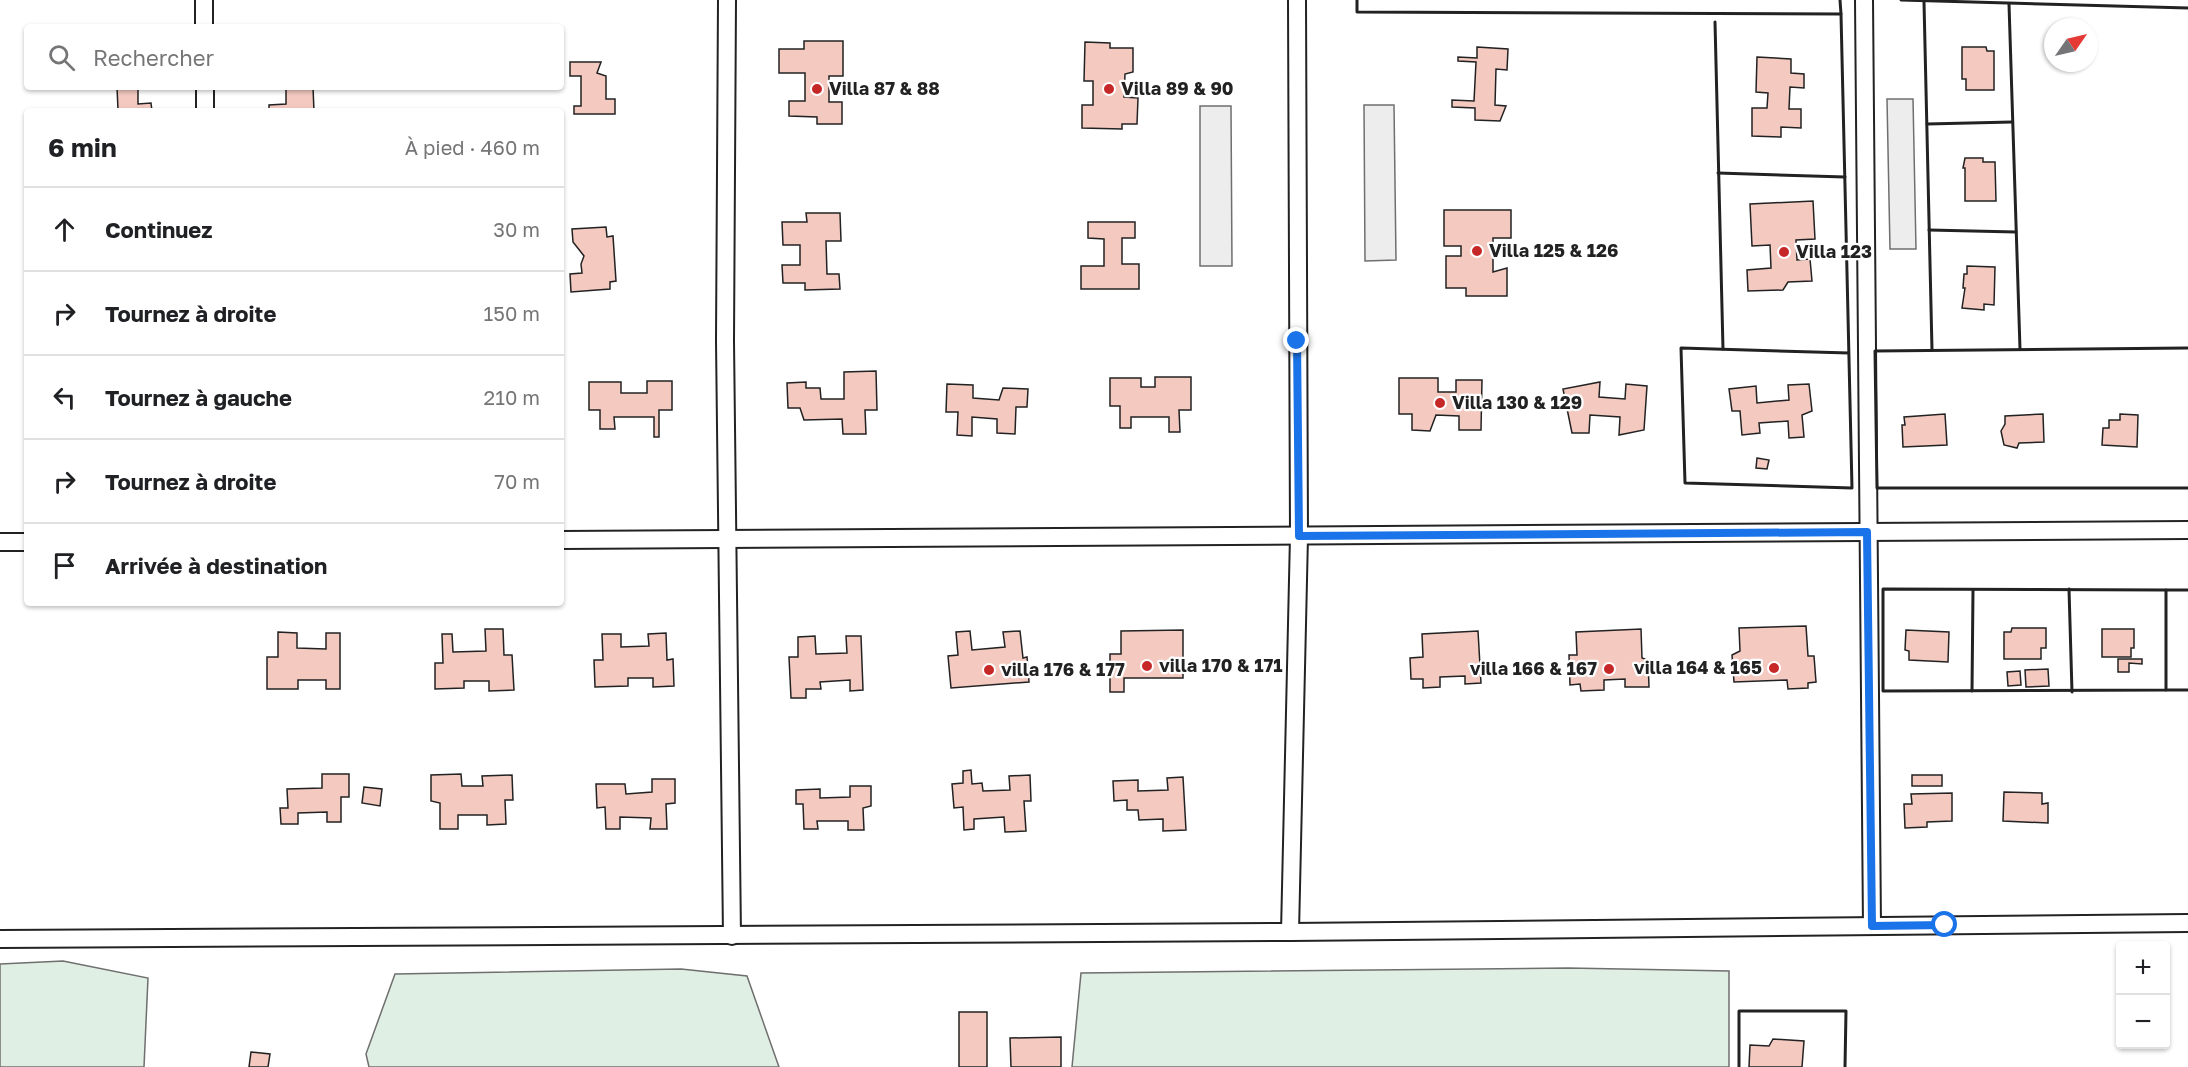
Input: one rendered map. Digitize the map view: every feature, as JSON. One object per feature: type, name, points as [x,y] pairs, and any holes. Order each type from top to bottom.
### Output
[{"type":"street","points":[[204,0],[204,24]]},
{"type":"street","points":[[727,0],[725,341],[732,936]]},
{"type":"street","points":[[1290,932],[1299,536],[1297,0]]},
{"type":"street","points":[[1864,0],[1872,926]]},
{"type":"street","points":[[205,90],[205,108]]},
{"type":"street","points":[[564,540],[728,541],[2188,530]]},
{"type":"street","points":[[0,542],[24,542]]},
{"type":"street","points":[[0,939],[1290,932],[2188,923]]},
{"type":"green space","points":[[63,961],[148,978],[144,1067],[0,1067],[0,964]]},
{"type":"green space","points":[[1568,968],[1729,971],[1729,1067],[1072,1067],[1081,973]]},
{"type":"green space","points":[[681,969],[747,976],[779,1067],[369,1067],[366,1054],[395,974]]},
{"type":"shaded area","points":[[1887,99],[1913,99],[1916,249],[1890,249]]},
{"type":"shaded area","points":[[1364,105],[1394,105],[1396,260],[1365,261]]},
{"type":"shaded area","points":[[1200,106],[1231,106],[1232,266],[1200,266]]},
{"type":"building","name":"Villa 87 & 88","points":[[804,41],[843,41],[843,76],[829,76],[829,102],[842,102],[842,124],[817,124],[817,117],[789,116],[789,101],[805,101],[805,73],[779,73],[779,49],[804,49]]},
{"type":"building","name":"Villa 89 & 90","points":[[1085,42],[1110,43],[1110,48],[1133,48],[1133,72],[1125,74],[1124,97],[1138,98],[1137,124],[1122,124],[1122,129],[1082,128],[1082,105],[1093,105],[1093,81],[1084,81]]},
{"type":"building","points":[[1477,47],[1508,49],[1507,70],[1496,69],[1495,105],[1506,106],[1500,121],[1475,120],[1475,108],[1452,107],[1452,100],[1474,101],[1476,62],[1458,61],[1458,57],[1477,58]]},
{"type":"building","points":[[1962,47],[1986,47],[1987,51],[1994,51],[1994,90],[1966,90],[1966,79],[1962,79]]},
{"type":"building","points":[[1757,57],[1791,59],[1791,73],[1804,74],[1804,88],[1790,87],[1789,109],[1801,109],[1801,128],[1781,127],[1781,137],[1752,136],[1752,108],[1767,108],[1768,93],[1756,92]]},
{"type":"building","points":[[570,62],[601,62],[597,73],[606,76],[606,99],[615,99],[615,114],[574,114],[574,106],[581,106],[581,76],[570,76]]},
{"type":"building","points":[[117,90],[138,90],[138,104],[151,103],[152,108],[118,108]]},
{"type":"building","points":[[286,90],[313,90],[314,108],[269,108],[269,105],[286,104]]},
{"type":"building","points":[[1965,158],[1983,158],[1983,162],[1995,162],[1996,201],[1965,201],[1965,168],[1963,168]]},
{"type":"building","name":"Villa 123","points":[[1813,201],[1815,239],[1796,240],[1797,260],[1810,259],[1812,281],[1788,282],[1783,290],[1748,291],[1747,270],[1771,268],[1770,245],[1752,246],[1750,204]]},
{"type":"building","name":"Villa 125 & 126","points":[[1444,210],[1511,210],[1511,238],[1493,238],[1493,272],[1507,268],[1507,296],[1466,296],[1466,288],[1446,288],[1446,256],[1461,256],[1461,246],[1444,246]]},
{"type":"building","points":[[806,213],[840,213],[841,241],[826,241],[827,274],[839,274],[840,289],[805,290],[805,283],[783,283],[782,265],[800,265],[800,245],[783,245],[782,222],[807,222]]},
{"type":"building","points":[[1088,222],[1135,222],[1135,238],[1122,238],[1122,264],[1139,264],[1139,289],[1081,289],[1081,266],[1104,266],[1104,239],[1088,238]]},
{"type":"building","points":[[606,227],[607,237],[613,236],[616,281],[610,282],[610,289],[571,292],[570,274],[582,273],[581,264],[584,256],[573,242],[572,229]]},
{"type":"building","points":[[1967,266],[1995,267],[1994,305],[1984,304],[1984,310],[1962,308],[1965,288],[1963,288],[1964,274],[1967,274]]},
{"type":"building","points":[[876,371],[877,410],[865,410],[866,434],[843,434],[842,419],[804,420],[800,408],[788,408],[787,383],[806,382],[806,388],[820,388],[821,399],[844,399],[844,372]]},
{"type":"building","points":[[1155,377],[1191,377],[1191,410],[1179,410],[1180,432],[1169,432],[1169,417],[1131,417],[1131,428],[1120,428],[1120,406],[1110,406],[1110,378],[1141,378],[1141,387],[1155,387]]},
{"type":"building","name":"Villa 130 & 129","points":[[1399,378],[1438,378],[1438,392],[1456,392],[1456,380],[1482,380],[1481,430],[1459,430],[1459,416],[1436,415],[1430,431],[1412,430],[1412,414],[1399,414]]},
{"type":"building","points":[[647,381],[672,381],[672,410],[659,410],[659,437],[654,437],[654,417],[614,417],[615,429],[600,429],[600,410],[589,410],[589,382],[621,382],[621,393],[647,393]]},
{"type":"building","points":[[1600,382],[1599,397],[1625,399],[1626,384],[1647,386],[1644,430],[1619,435],[1620,417],[1590,415],[1589,433],[1572,433],[1563,389]]},
{"type":"building","points":[[947,384],[973,385],[973,398],[999,400],[1003,388],[1028,389],[1027,407],[1016,407],[1015,434],[997,433],[997,419],[972,417],[972,436],[957,435],[958,412],[946,412]]},
{"type":"building","points":[[1809,384],[1812,411],[1802,415],[1804,437],[1789,438],[1788,421],[1759,423],[1760,433],[1742,435],[1740,411],[1732,411],[1729,389],[1756,386],[1757,403],[1789,400],[1788,385]]},
{"type":"building","points":[[1945,414],[1947,445],[1903,447],[1904,417]]},
{"type":"building","points":[[2043,414],[2044,442],[2019,443],[2017,448],[2004,445],[2001,431],[2005,424],[2005,416]]},
{"type":"building","points":[[2120,414],[2138,415],[2137,447],[2102,445],[2103,428],[2109,428],[2109,420],[2120,420]]},
{"type":"building","points":[[1757,458],[1769,460],[1767,469],[1756,468]]},
{"type":"building","name":"villa 164 & 165","points":[[1806,626],[1808,656],[1814,656],[1816,682],[1808,683],[1808,688],[1788,689],[1787,680],[1734,682],[1732,655],[1740,651],[1739,628]]},
{"type":"building","points":[[2012,628],[2046,628],[2046,648],[2041,648],[2041,659],[2004,659],[2004,632],[2011,632]]},
{"type":"building","points":[[485,629],[503,629],[504,655],[512,655],[514,690],[489,691],[489,681],[464,681],[464,688],[435,689],[435,663],[443,663],[442,634],[452,634],[453,652],[486,651]]},
{"type":"building","name":"villa 166 & 167","points":[[1641,629],[1642,658],[1648,660],[1649,687],[1625,687],[1625,679],[1604,680],[1604,690],[1581,691],[1580,684],[1570,685],[1569,655],[1577,655],[1576,632]]},
{"type":"building","points":[[2102,629],[2134,629],[2134,648],[2131,648],[2131,657],[2102,657]]},
{"type":"building","name":"villa 170 & 171","points":[[1183,630],[1183,678],[1124,678],[1124,692],[1110,692],[1110,654],[1121,654],[1121,631]]},
{"type":"building","points":[[1906,630],[1949,632],[1948,662],[1909,660],[1909,651],[1905,650]]},
{"type":"building","name":"villa 176 & 177","points":[[970,631],[972,650],[1005,647],[1003,632],[1020,631],[1023,658],[1027,657],[1029,682],[951,688],[948,656],[958,655],[956,632]]},
{"type":"building","points":[[1478,631],[1481,683],[1465,684],[1465,676],[1440,677],[1440,687],[1423,688],[1423,679],[1411,679],[1410,658],[1423,657],[1422,634]]},
{"type":"building","points":[[278,632],[297,633],[297,648],[326,649],[326,633],[340,633],[340,689],[326,689],[326,680],[298,680],[298,689],[267,689],[267,657],[278,657]]},
{"type":"building","points":[[666,633],[667,660],[673,659],[674,686],[653,687],[653,678],[628,678],[628,686],[595,687],[594,660],[603,660],[602,634],[621,634],[621,647],[649,646],[648,634]]},
{"type":"building","points":[[815,636],[816,654],[847,653],[846,636],[861,636],[863,690],[850,691],[850,680],[820,682],[821,689],[806,689],[806,698],[791,698],[789,657],[798,657],[798,637]]},
{"type":"building","points":[[2118,659],[2142,659],[2142,664],[2129,663],[2129,672],[2118,672]]},
{"type":"building","points":[[2048,669],[2049,686],[2026,687],[2025,670]]},
{"type":"building","points":[[2020,671],[2021,685],[2008,686],[2007,672]]},
{"type":"building","points":[[971,770],[972,784],[982,783],[983,791],[1010,790],[1009,776],[1030,775],[1031,801],[1024,801],[1026,831],[1005,832],[1004,817],[974,819],[974,829],[964,830],[963,807],[954,808],[952,784],[963,783],[963,771]]},
{"type":"building","points":[[322,774],[349,774],[349,797],[341,797],[341,822],[327,822],[327,812],[298,813],[298,824],[281,824],[280,808],[288,808],[287,789],[322,788]]},
{"type":"building","points":[[461,774],[462,786],[483,786],[482,776],[512,775],[513,800],[505,800],[506,824],[487,825],[487,815],[458,815],[458,829],[440,829],[440,803],[431,801],[431,775]]},
{"type":"building","points":[[1912,775],[1942,775],[1942,786],[1912,786]]},
{"type":"building","points":[[1183,777],[1186,830],[1163,831],[1163,819],[1139,820],[1138,810],[1127,810],[1127,800],[1114,801],[1113,781],[1138,780],[1138,791],[1168,790],[1167,778]]},
{"type":"building","points":[[652,779],[675,779],[675,803],[666,804],[667,829],[650,829],[651,818],[620,817],[620,829],[606,829],[605,807],[597,808],[596,784],[625,784],[626,794],[652,792]]},
{"type":"building","points":[[850,786],[871,786],[871,806],[863,808],[864,830],[848,830],[848,821],[817,821],[818,829],[804,829],[803,804],[796,804],[796,790],[820,789],[820,798],[850,797]]},
{"type":"building","points":[[364,787],[382,789],[380,806],[362,803]]},
{"type":"building","points":[[2004,792],[2042,793],[2042,804],[2048,803],[2048,823],[2003,821]]},
{"type":"building","points":[[1952,793],[1952,821],[1927,822],[1927,827],[1905,828],[1904,804],[1912,804],[1911,794]]},
{"type":"building","points":[[959,1012],[987,1012],[987,1067],[959,1067]]},
{"type":"building","points":[[1061,1037],[1061,1067],[1011,1067],[1010,1038]]},
{"type":"building","points":[[1773,1039],[1804,1041],[1802,1067],[1749,1067],[1750,1045],[1769,1046]]},
{"type":"building","points":[[251,1052],[270,1054],[268,1067],[249,1067]]},
{"type":"wall","points":[[1357,0],[1357,12],[1841,14],[1840,0]]},
{"type":"wall","points":[[1901,0],[2188,8]]},
{"type":"wall","points":[[1924,2],[1932,350]]},
{"type":"wall","points":[[2009,4],[2020,349]]},
{"type":"wall","points":[[1841,14],[1852,488],[1685,483],[1681,348],[1849,353]]},
{"type":"wall","points":[[1715,22],[1723,349]]},
{"type":"wall","points":[[1927,124],[2012,122]]},
{"type":"wall","points":[[1718,173],[1845,177]]},
{"type":"wall","points":[[1929,230],[2016,232]]},
{"type":"wall","points":[[2188,348],[1875,351],[1877,488],[2188,488]]},
{"type":"wall","points":[[1883,589],[2166,590],[2166,690],[1883,691],[1883,589]]},
{"type":"wall","points":[[2069,589],[2072,692]]},
{"type":"wall","points":[[1972,691],[1973,590]]},
{"type":"wall","points":[[2166,590],[2188,590]]},
{"type":"wall","points":[[2166,690],[2188,690]]},
{"type":"wall","points":[[1739,1067],[1739,1011],[1846,1011],[1845,1067]]},
{"type":"place","name":"Villa 87 & 88","points":[[817,89]]},
{"type":"place","name":"Villa 89 & 90","points":[[1109,89]]},
{"type":"place","name":"Villa 125 & 126","points":[[1477,251]]},
{"type":"place","name":"Villa 123","points":[[1784,252]]},
{"type":"place","name":"Villa 130 & 129","points":[[1440,403]]},
{"type":"place","name":"villa 170 & 171","points":[[1147,666]]},
{"type":"place","name":"villa 164 & 165","points":[[1774,668]]},
{"type":"place","name":"villa 166 & 167","points":[[1609,669]]},
{"type":"place","name":"villa 176 & 177","points":[[989,670]]},
{"type":"route","points":[[1297,341],[1299,536],[1867,532],[1872,926],[1945,925]]}]
